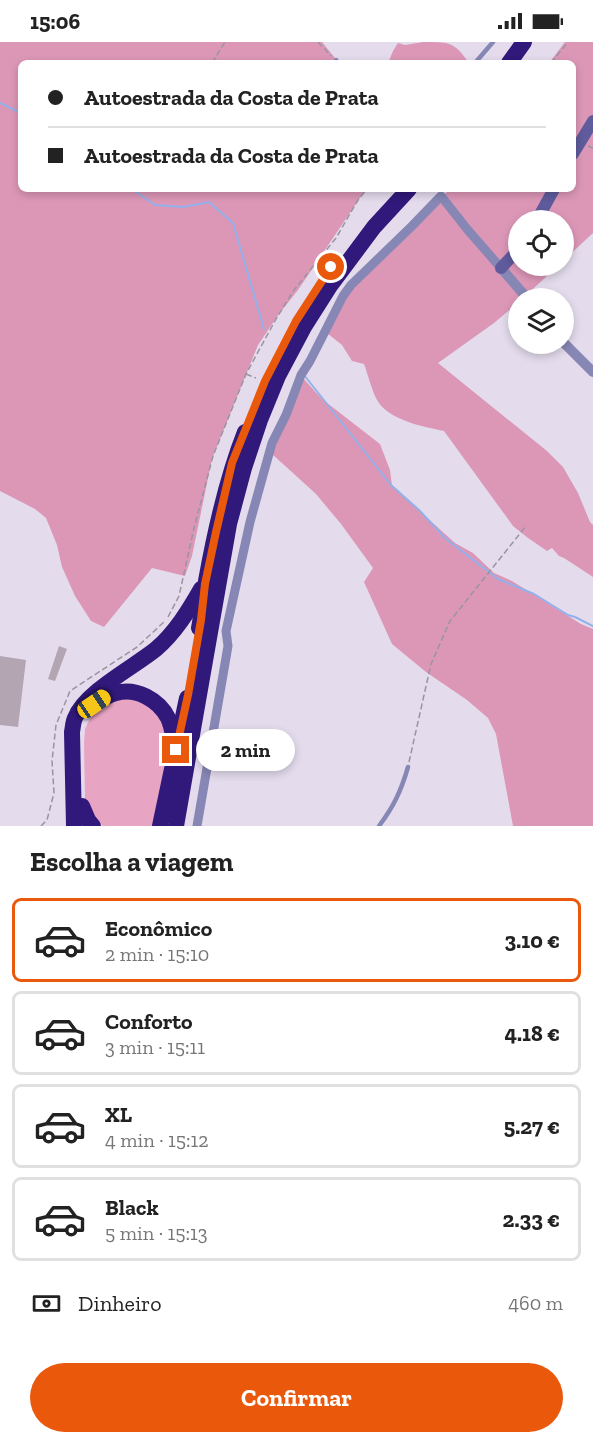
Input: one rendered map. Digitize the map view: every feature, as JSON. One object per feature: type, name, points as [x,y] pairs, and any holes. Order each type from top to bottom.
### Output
[{"type":"highway","points":[[511,60],[524,42]]},
{"type":"highway","points":[[524,60],[537,42]]},
{"type":"highway","points":[[160,826],[190,684],[205,584],[232,463],[265,381],[296,321],[321,281],[365,222],[392,192]]},
{"type":"highway","points":[[176,826],[229,524],[260,420],[304,327],[330,286],[374,227],[406,192]]},
{"type":"highway","points":[[82,826],[78,806],[72,732],[75,717],[85,702],[100,689],[157,648],[177,627],[205,584]]},
{"type":"highway","points":[[74,826],[78,806],[81,728],[94,704],[118,692],[132,691],[146,696],[160,705],[169,719],[176,750]]},
{"type":"highway","points":[[63,826],[78,806]]},
{"type":"highway","points":[[78,806],[93,826]]},
{"type":"main road","points":[[576,149],[593,121]]},
{"type":"main road","points":[[576,150],[593,130]]},
{"type":"main road","points":[[542,210],[552,192]]},
{"type":"main road","points":[[501,268],[508,261]]},
{"type":"street","points":[[197,826],[228,646],[226,632],[248,531],[272,443],[286,415],[301,375],[343,296],[351,285],[441,196],[518,288]]},
{"type":"street","points":[[574,353],[593,372]]},
{"type":"lane","points":[[478,60],[493,42]]},
{"type":"lane","points":[[379,826],[392,809],[402,789],[408,767]]},
{"type":"path","points":[[214,60],[225,42]]},
{"type":"path","points":[[318,42],[335,60]]},
{"type":"path","points":[[553,60],[568,42]]},
{"type":"path","points":[[41,826],[47,820],[54,793],[52,761],[56,724],[70,691],[137,647],[167,619],[179,596],[213,456],[246,374],[294,290],[336,237],[365,192]]},
{"type":"path","points":[[246,374],[256,378]]},
{"type":"path","points":[[408,767],[431,664],[450,621],[526,526]]},
{"type":"shaded area","points":[[0,42],[322,42],[337,60],[18,60],[18,192],[364,192],[258,345],[212,459],[192,556],[185,576],[152,568],[104,627],[91,621],[75,596],[62,567],[57,545],[46,518],[35,509],[0,491]]},
{"type":"shaded area","points":[[423,42],[446,43],[455,47],[466,60],[389,60],[398,43],[405,45]]},
{"type":"shaded area","points":[[565,42],[593,42],[593,233],[574,251],[574,210],[508,210],[508,276],[547,276],[534,288],[508,288],[508,311],[438,363],[547,451],[563,467],[593,525],[593,577],[559,556],[552,548],[547,551],[513,526],[444,431],[407,422],[382,407],[375,396],[364,364],[352,361],[342,345],[327,333],[347,293],[447,192],[576,192],[576,60],[551,60]]},
{"type":"shaded area","points":[[303,378],[322,399],[380,444],[390,470],[392,486],[455,543],[473,553],[494,573],[512,581],[581,624],[593,629],[593,826],[513,826],[496,734],[488,718],[392,644],[364,582],[373,568],[316,494],[272,454]]},
{"type":"shaded area","points":[[137,697],[157,710],[168,736],[165,768],[153,826],[103,826],[95,820],[85,800],[85,729],[91,716],[103,704],[114,699]]},
{"type":"building","points":[[59,646],[67,649],[55,681],[48,679]]},
{"type":"building","points":[[0,656],[26,660],[18,727],[0,725]]},
{"type":"waterway","points":[[0,103],[18,112]]},
{"type":"waterway","points":[[136,192],[155,205],[183,207],[209,202],[233,223],[264,329]]},
{"type":"waterway","points":[[304,375],[391,485],[445,538],[498,579],[534,594],[568,615],[593,626]]},
{"type":"route","points":[[176,750],[188,695],[205,584],[232,463],[265,381],[296,321],[331,267]]}]
